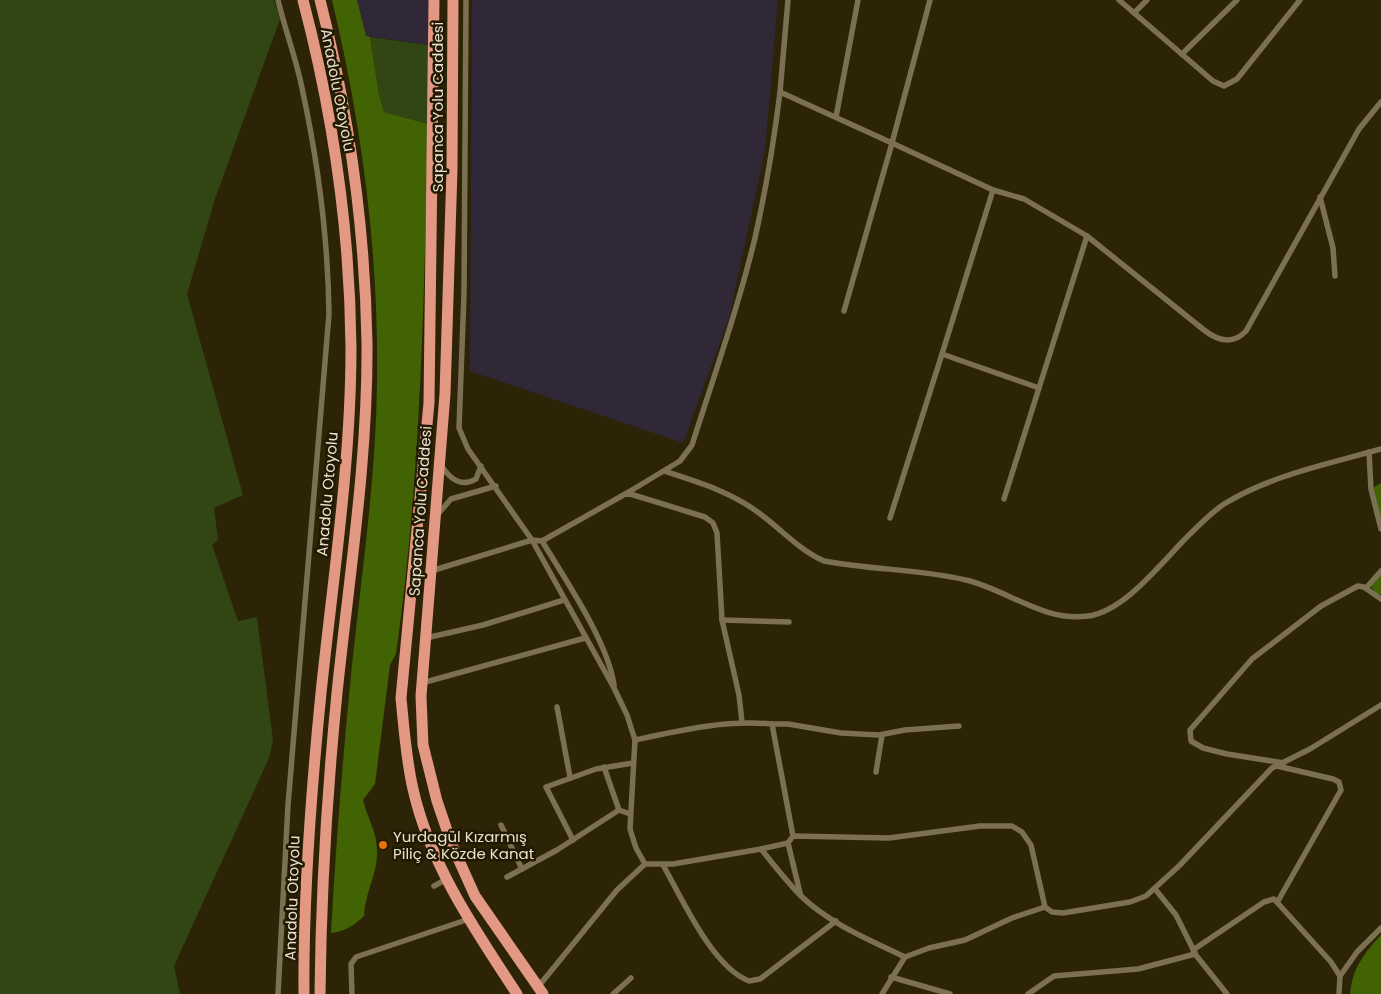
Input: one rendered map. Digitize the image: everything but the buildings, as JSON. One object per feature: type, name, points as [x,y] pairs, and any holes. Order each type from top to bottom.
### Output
[{"type":"highway","name":"Anadolu Otoyolu","points":[[303,0],[330,116],[347,251],[351,347],[347,456],[311,801],[304,994]]},
{"type":"highway","name":"Anadolu Otoyolu","points":[[320,0],[345,112],[356,178],[363,245],[367,344],[363,458],[327,803],[320,994]]},
{"type":"highway","name":"Sapanca Yolu Caddesi","points":[[434,0],[428,403],[401,698],[405,745],[413,790],[428,834],[447,879],[468,919],[517,994]]},
{"type":"highway","name":"Sapanca Yolu Caddesi","points":[[452,0],[452,179],[445,394],[438,459],[422,684],[423,745],[437,801],[452,845],[476,896],[540,991]]},
{"type":"street","points":[[278,0],[302,87],[316,160],[323,206],[329,277],[329,314],[288,805],[278,994]]},
{"type":"street","points":[[466,0],[464,294],[458,420],[464,441],[532,540],[614,688],[635,740],[630,814],[631,836],[645,864]]},
{"type":"street","points":[[431,571],[532,540],[542,540],[664,471],[685,457],[692,445],[729,328],[754,238],[772,151],[780,92],[788,0]]},
{"type":"street","points":[[836,117],[858,0]]},
{"type":"street","points":[[844,311],[930,0]]},
{"type":"street","points":[[1118,0],[1213,81],[1224,86],[1230,85],[1273,37],[1300,0]]},
{"type":"street","points":[[1134,13],[1147,0]]},
{"type":"street","points":[[1182,54],[1237,0]]},
{"type":"street","points":[[780,92],[994,190],[1024,200],[1086,236],[1209,334],[1220,340],[1234,340],[1246,331],[1359,128],[1381,102]]},
{"type":"street","points":[[890,518],[994,190]]},
{"type":"street","points":[[1320,197],[1333,248],[1335,276]]},
{"type":"street","points":[[1004,499],[1086,236]]},
{"type":"street","points":[[942,354],[1039,388]]},
{"type":"street","points":[[664,471],[703,484],[739,500],[776,526],[812,556],[824,561],[967,580],[1003,593],[1042,611],[1074,616],[1090,616],[1114,605],[1144,581],[1212,513],[1239,495],[1296,474],[1381,448]]},
{"type":"street","points":[[1368,452],[1370,489],[1381,529]]},
{"type":"street","points":[[438,459],[447,474],[461,483],[476,479],[481,466]]},
{"type":"street","points":[[435,518],[451,499],[496,486]]},
{"type":"street","points":[[627,492],[705,517],[713,523],[717,532],[722,620],[739,695],[742,722]]},
{"type":"street","points":[[542,540],[601,646],[612,674],[614,688]]},
{"type":"street","points":[[1366,588],[1381,571]]},
{"type":"street","points":[[1284,763],[1203,748],[1191,741],[1190,730],[1252,660],[1321,606],[1349,589],[1358,586],[1366,588],[1381,599]]},
{"type":"street","points":[[426,638],[483,625],[564,600]]},
{"type":"street","points":[[722,620],[789,622]]},
{"type":"street","points":[[422,684],[585,638]]},
{"type":"street","points":[[882,994],[905,956],[929,948],[965,940],[1012,918],[1045,907],[1057,913],[1077,912],[1138,900],[1156,889],[1272,768],[1310,750],[1381,705]]},
{"type":"street","points":[[556,707],[570,777]]},
{"type":"street","points":[[635,740],[716,724],[742,722],[788,724],[841,733],[882,735],[905,730],[959,726]]},
{"type":"street","points":[[772,724],[793,836]]},
{"type":"street","points":[[876,772],[882,735]]},
{"type":"street","points":[[573,840],[546,787],[570,777],[604,767],[633,763]]},
{"type":"street","points":[[1277,766],[1333,778],[1339,782],[1341,790],[1278,901]]},
{"type":"street","points":[[604,767],[619,810]]},
{"type":"street","points":[[619,810],[630,814]]},
{"type":"street","points":[[507,877],[573,840],[619,810]]},
{"type":"street","points":[[502,825],[522,869]]},
{"type":"street","points":[[793,836],[889,838],[980,826],[1012,826],[1022,832],[1031,845],[1045,907]]},
{"type":"street","points":[[540,991],[616,890],[645,864],[663,865],[761,849],[788,842],[793,836]]},
{"type":"street","points":[[788,842],[800,895]]},
{"type":"street","points":[[761,849],[800,895],[836,921],[905,956]]},
{"type":"street","points":[[663,865],[711,947],[723,961],[749,981],[760,979],[836,921]]},
{"type":"street","points":[[434,886],[447,879]]},
{"type":"street","points":[[1156,889],[1176,915],[1194,952],[1227,994]]},
{"type":"street","points":[[1028,994],[1054,976],[1138,969],[1194,952],[1264,902],[1274,899],[1278,901],[1331,962],[1340,976]]},
{"type":"street","points":[[352,994],[351,964],[356,957],[468,919]]},
{"type":"street","points":[[1339,994],[1340,976],[1357,952],[1381,928]]},
{"type":"street","points":[[891,977],[950,994]]},
{"type":"street","points":[[613,994],[631,978]]},
{"type":"shaded area","points":[[357,0],[429,0],[428,45],[366,36]]},
{"type":"shaded area","points":[[472,0],[778,0],[765,151],[729,318],[683,443],[470,371]]},
{"type":"green space","points":[[0,0],[274,0],[280,19],[215,199],[187,294],[243,495],[214,508],[218,540],[212,545],[238,621],[257,617],[273,740],[269,758],[174,966],[180,994],[0,994]]},
{"type":"green space","points":[[332,0],[357,0],[366,36],[370,37],[379,95],[384,112],[428,124],[420,389],[411,522],[396,654],[390,665],[375,784],[363,800],[376,840],[376,862],[366,899],[364,916],[349,928],[331,933],[337,832],[374,454],[377,383],[377,334],[372,238],[360,142],[343,47]]},
{"type":"green space","points":[[370,37],[428,45],[428,124],[384,112],[379,95]]},
{"type":"green space","points":[[1381,483],[1381,529],[1371,489]]},
{"type":"green space","points":[[1381,571],[1381,595],[1376,593],[1369,584]]},
{"type":"green space","points":[[1381,935],[1381,994],[1350,994],[1356,969],[1369,948]]},
{"type":"place","name":"Yurdagül Kızarmış Piliç & Közde Kanat","points":[[383,845]]}]
